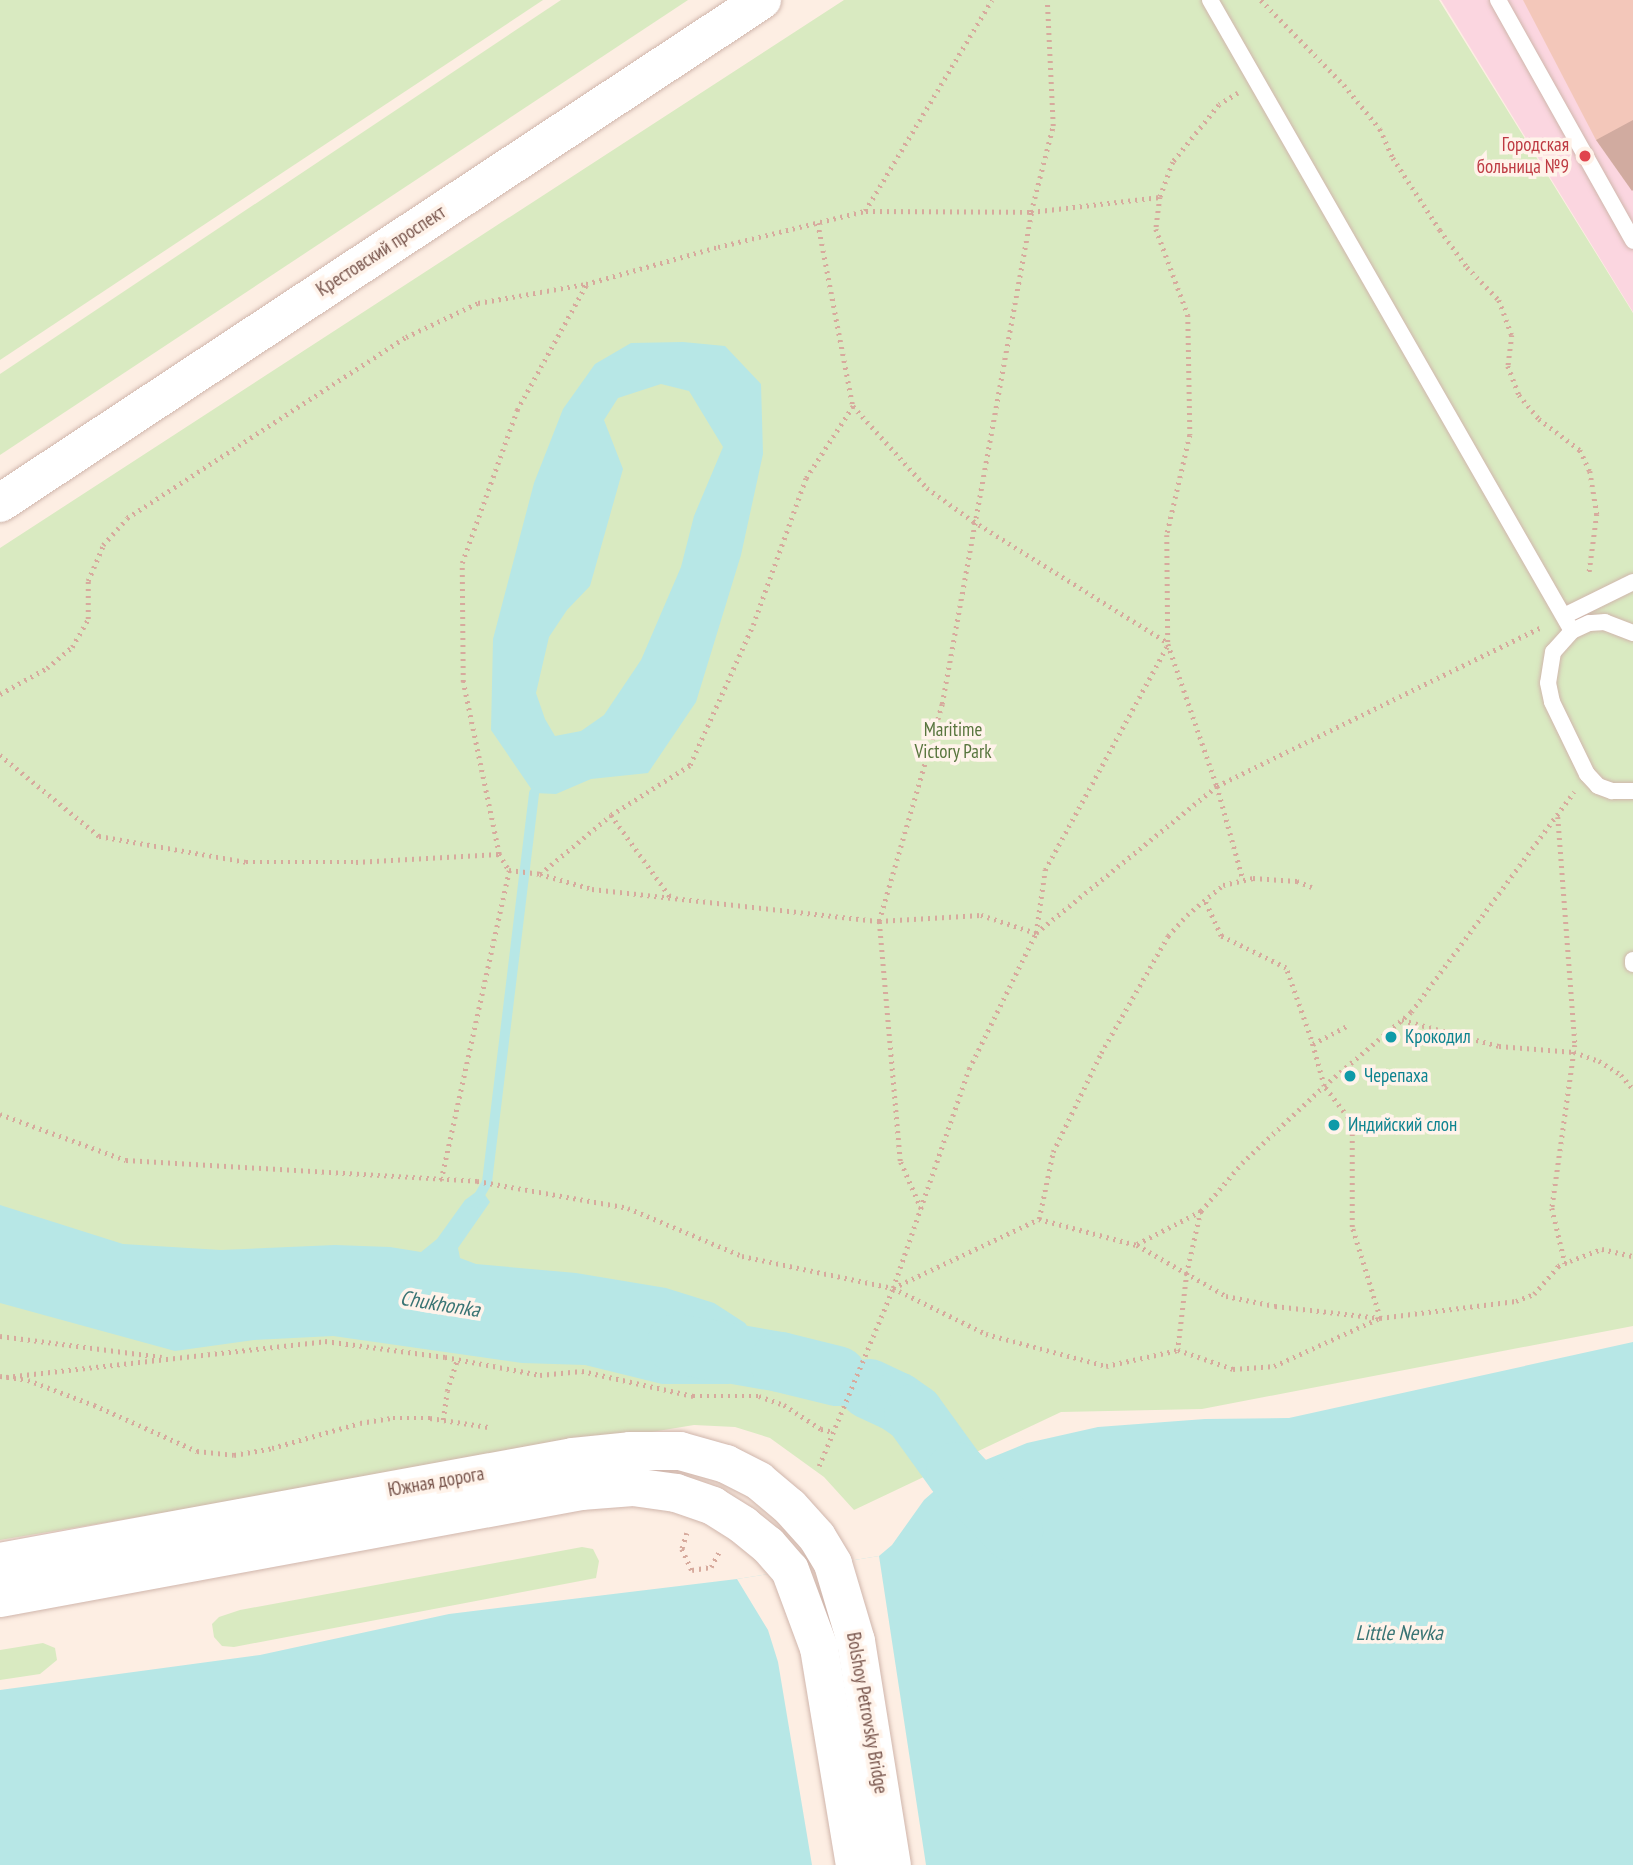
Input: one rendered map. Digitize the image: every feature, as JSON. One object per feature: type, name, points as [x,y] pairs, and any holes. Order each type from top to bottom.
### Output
[{"type":"street","name":"Крестовский проспект","points":[[0,503],[762,0]]},
{"type":"street","name":"Южная дорога","points":[[0,1562],[573,1457],[680,1451],[726,1464],[759,1481],[790,1507],[817,1537],[833,1564]]},
{"type":"street","name":"Южная дорога","points":[[0,1598],[519,1501],[581,1491],[633,1488],[676,1493],[713,1506],[768,1545],[790,1570]]},
{"type":"street","name":"Bolshoy Petrovsky Bridge","points":[[833,1564],[856,1641],[892,1865]]},
{"type":"street","name":"Bolshoy Petrovsky Bridge","points":[[790,1570],[808,1612],[824,1673],[855,1865]]},
{"type":"lane","points":[[1210,0],[1571,612],[1572,631]]},
{"type":"lane","points":[[1498,0],[1633,241]]},
{"type":"lane","points":[[1571,612],[1633,582]]},
{"type":"lane","points":[[1633,633],[1605,622],[1589,623],[1572,631],[1553,652],[1548,683],[1552,702],[1587,774],[1598,786],[1612,790],[1633,790]]},
{"type":"path","points":[[865,211],[992,0]]},
{"type":"path","points":[[921,1209],[900,1161],[879,921],[942,704],[1031,212],[1053,126],[1047,0]]},
{"type":"path","points":[[1036,933],[1217,786],[1571,612],[1591,571],[1597,514],[1590,471],[1580,450],[1539,419],[1519,395],[1508,366],[1512,335],[1499,300],[1467,267],[1440,230],[1393,158],[1380,129],[1344,85],[1261,0]]},
{"type":"path","points":[[1243,879],[1217,786],[1168,644],[1167,535],[1190,435],[1188,315],[1156,229],[1160,197],[1173,162],[1219,105],[1256,80]]},
{"type":"path","points":[[0,694],[47,668],[72,647],[88,619],[88,581],[103,545],[127,518],[406,337],[478,303],[586,284],[718,247],[865,211],[1031,212],[1160,197]]},
{"type":"path","points":[[818,223],[853,406],[927,488],[973,521],[1168,644]]},
{"type":"path","points":[[586,284],[517,410],[462,563],[463,682],[499,855],[509,870],[540,874],[592,889],[879,921],[981,915],[1036,933]]},
{"type":"path","points":[[540,874],[611,814],[690,765],[753,625],[806,478],[853,406]]},
{"type":"path","points":[[819,1466],[892,1288],[969,1069],[1036,933],[1045,870],[1168,644]]},
{"type":"path","points":[[0,755],[99,836],[246,862],[356,862],[499,855]]},
{"type":"path","points":[[1137,1245],[1201,1211],[1242,1163],[1324,1086],[1411,1013],[1587,774]]},
{"type":"path","points":[[611,814],[671,898]]},
{"type":"path","points":[[1558,816],[1574,1052],[1552,1208],[1565,1263]]},
{"type":"path","points":[[441,1180],[509,870]]},
{"type":"path","points":[[1039,1219],[1054,1152],[1101,1053],[1168,936],[1204,899],[1223,885],[1243,879],[1297,881],[1312,887]]},
{"type":"path","points":[[1204,899],[1221,936],[1286,968],[1324,1086],[1352,1123],[1352,1227],[1380,1318]]},
{"type":"path","points":[[1402,1020],[1499,1046],[1574,1052],[1610,1068],[1633,1089]]},
{"type":"path","points":[[1312,1044],[1348,1026]]},
{"type":"path","points":[[0,1114],[126,1160],[477,1181],[628,1208],[741,1256],[892,1288],[986,1334],[1106,1366],[1178,1350],[1233,1369],[1274,1366],[1380,1318]]},
{"type":"path","points":[[1178,1350],[1187,1273],[1201,1211]]},
{"type":"path","points":[[892,1288],[1039,1219],[1137,1245],[1226,1296],[1275,1306],[1380,1318],[1516,1301],[1534,1294],[1558,1266],[1565,1263],[1602,1250],[1633,1256]]},
{"type":"path","points":[[0,1336],[170,1358]]},
{"type":"path","points":[[3,1376],[325,1341],[540,1375],[561,1371],[593,1373],[693,1396],[759,1396],[784,1405],[821,1429],[833,1432]]},
{"type":"path","points":[[443,1420],[447,1391],[457,1360]]},
{"type":"path","points":[[3,1376],[28,1380],[94,1405],[197,1451],[234,1455],[272,1448],[360,1423],[393,1418],[443,1420],[488,1427]]},
{"type":"path","points":[[684,1542],[682,1549],[692,1570],[711,1567],[717,1556]]},
{"type":"shaded area","name":"Городская больница №9","points":[[1441,0],[1633,0],[1633,312]]},
{"type":"green space","points":[[0,0],[543,0],[0,360]]},
{"type":"green space","points":[[561,0],[688,0],[0,455],[0,374]]},
{"type":"green space","name":"Maritime Victory Park","points":[[844,0],[1439,0],[1633,313],[1633,1326],[1202,1409],[1061,1412],[854,1510],[824,1477],[770,1438],[735,1427],[694,1425],[0,1540],[0,548]]},
{"type":"green space","points":[[582,1547],[593,1549],[599,1561],[596,1578],[234,1647],[222,1646],[214,1637],[212,1624],[219,1617],[240,1610]]},
{"type":"green space","points":[[43,1643],[55,1648],[57,1660],[40,1674],[0,1680],[0,1650]]},
{"type":"water","points":[[683,342],[725,346],[761,384],[763,454],[741,555],[696,702],[648,773],[591,779],[556,794],[534,793],[491,730],[493,639],[534,483],[563,409],[595,364],[631,343]],"holes":[[[661,384],[689,391],[723,447],[694,516],[681,567],[641,660],[604,715],[581,731],[555,736],[545,719],[536,693],[549,637],[567,610],[590,586],[623,469],[604,420],[618,398]]]},
{"type":"water","points":[[476,1192],[483,1192],[490,1202],[458,1248],[460,1258],[476,1264],[576,1273],[666,1288],[714,1303],[745,1323],[759,1344],[757,1359],[746,1372],[729,1384],[662,1384],[585,1365],[522,1363],[333,1336],[254,1340],[175,1351],[0,1303],[0,1205],[123,1244],[221,1250],[335,1245],[390,1247],[421,1252],[437,1239],[465,1200]]},
{"type":"water","name":"Little Nevka","points":[[1633,1342],[1633,1865],[0,1865],[0,1690],[260,1655],[449,1614],[737,1579],[879,1556],[892,1545],[924,1500],[956,1472],[1027,1443],[1098,1427],[1205,1419],[1289,1418]]},
{"type":"pier","points":[[879,1556],[926,1865],[812,1865],[778,1662],[768,1630],[737,1579]]},
{"type":"building","points":[[1523,0],[1633,0],[1633,120],[1596,140]]},
{"type":"waterway","points":[[475,1203],[487,1182],[534,793]]},
{"type":"waterway","name":"Chukhonka","points":[[677,1344],[780,1362],[837,1376]]},
{"type":"waterway","name":"Chukhonka","points":[[869,1389],[897,1402],[914,1414],[956,1472],[1013,1532]]},
{"type":"place","name":"Городская больница №9","points":[[1585,156]]},
{"type":"place","name":"Крокодил","points":[[1391,1037]]},
{"type":"place","name":"Черепаха","points":[[1350,1076]]},
{"type":"place","name":"Индийский слон","points":[[1334,1125]]}]
